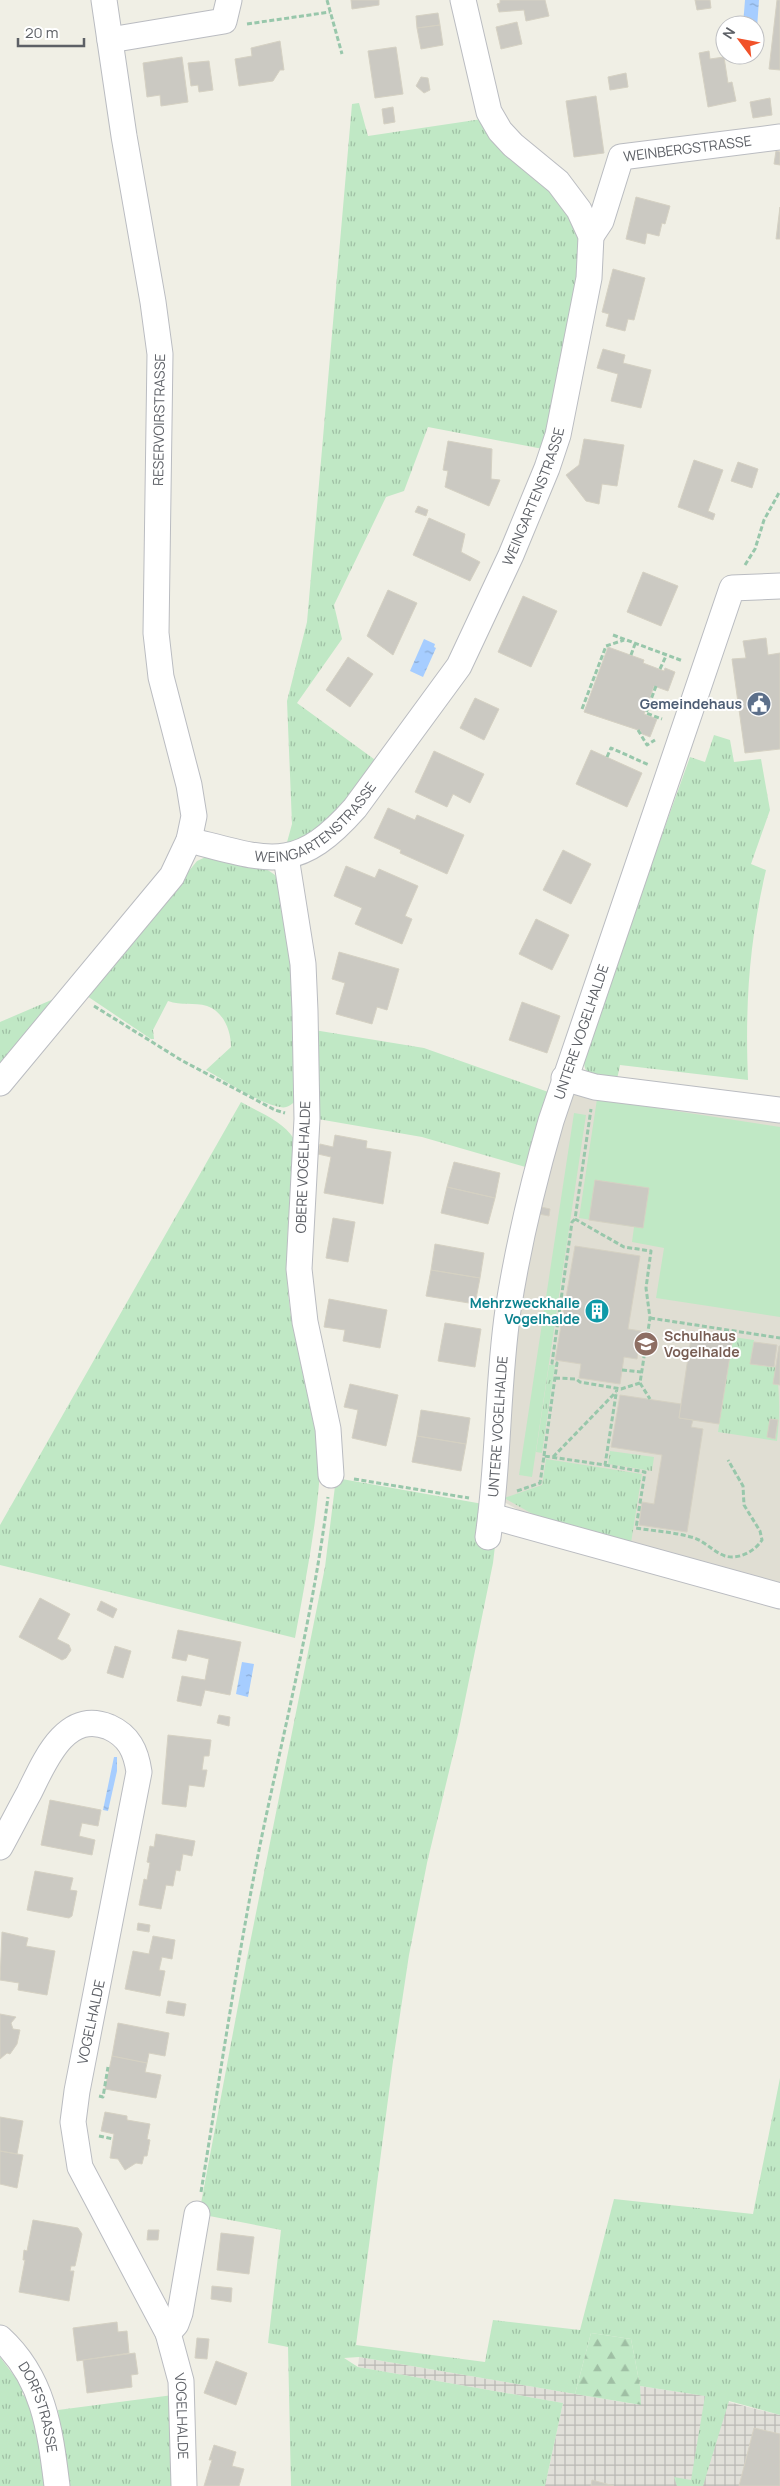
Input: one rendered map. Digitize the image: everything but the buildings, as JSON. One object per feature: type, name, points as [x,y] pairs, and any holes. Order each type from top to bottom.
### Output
[{"type":"street","name":"RESERVOIRSTRASSE","points":[[0,1083],[172,876],[189,840],[194,816],[161,678],[156,633],[160,354],[154,302],[124,136],[104,0]]},
{"type":"street","name":"WEINGARTENSTRASSE","points":[[189,840],[250,855],[286,857],[304,852],[322,841],[355,808],[454,673],[478,629],[515,548],[548,468],[558,435],[589,278],[591,236],[580,210],[569,195],[558,182],[513,145],[500,131],[489,112],[463,0]]},
{"type":"street","points":[[110,40],[227,10]]},
{"type":"street","name":"WEINBERGSTRASSE","points":[[591,236],[601,221],[621,157],[780,137]]},
{"type":"street","points":[[732,588],[780,586]]},
{"type":"street","name":"UNTERE VOGELHALDE","points":[[491,1518],[508,1311],[520,1242],[537,1167],[564,1078],[658,810],[732,588]]},
{"type":"street","name":"OBERE VOGELHALDE","points":[[286,857],[303,964],[307,1119],[299,1269],[305,1322],[328,1429],[331,1475]]},
{"type":"street","points":[[564,1078],[596,1087],[780,1110]]},
{"type":"street","points":[[491,1518],[780,1596]]},
{"type":"street","name":"VOGELHALDE","points":[[0,1848],[57,1742],[75,1728],[88,1724],[106,1726],[123,1735],[137,1758],[139,1772],[137,1788],[82,2061],[73,2122],[77,2155],[85,2178],[168,2333],[182,2381],[184,2486]]},
{"type":"street","points":[[168,2333],[176,2324],[180,2313],[197,2214]]},
{"type":"street","name":"DORFSTRASSE","points":[[0,2338],[24,2363],[42,2398],[51,2437],[57,2486]]},
{"type":"path","points":[[327,0],[342,54]]},
{"type":"path","points":[[227,10],[246,24],[330,12]]},
{"type":"path","points":[[732,588],[755,549],[764,520],[780,491]]},
{"type":"path","points":[[613,635],[687,663]]},
{"type":"path","points":[[582,709],[606,646],[624,639]]},
{"type":"path","points":[[631,655],[635,644]]},
{"type":"path","points":[[660,669],[666,656]]},
{"type":"path","points":[[656,686],[646,713],[662,719]]},
{"type":"path","points":[[638,730],[647,744],[657,739]]},
{"type":"path","points":[[607,757],[611,748],[651,766],[647,773]]},
{"type":"path","points":[[74,992],[99,1010],[181,1060],[274,1110],[307,1119]]},
{"type":"path","points":[[197,2214],[253,1882],[320,1563],[331,1475],[491,1518],[502,1496],[540,1483],[557,1363],[552,1363],[572,1222],[575,1220],[596,1087]]},
{"type":"path","points":[[575,1220],[624,1247],[651,1251],[646,1288],[650,1318],[640,1383],[650,1399]]},
{"type":"path","points":[[650,1318],[780,1338]]},
{"type":"path","points":[[622,1370],[642,1372]]},
{"type":"path","points":[[555,1378],[576,1378],[580,1382],[617,1390],[640,1383]]},
{"type":"path","points":[[553,1457],[617,1390]]},
{"type":"path","points":[[605,1465],[617,1390]]},
{"type":"path","points":[[544,1456],[645,1472],[636,1528],[688,1536],[701,1540],[725,1556],[739,1556],[750,1552],[762,1540],[760,1531],[744,1505],[743,1486],[728,1460]]},
{"type":"path","points":[[98,2127],[96,2136],[113,2140]]},
{"type":"shaded area","name":"Schulhaus Vogelhalde","points":[[576,1092],[780,1118],[780,1589],[535,1519],[502,1501],[516,1307],[569,1095]]},
{"type":"shaded area","points":[[359,2357],[640,2405],[640,2386],[705,2396],[780,2415],[780,2486],[545,2486],[563,2403],[358,2367]]},
{"type":"green space","points":[[359,103],[368,136],[482,119],[563,203],[578,237],[581,258],[543,449],[428,427],[404,491],[386,497],[334,605],[342,639],[297,703],[378,762],[325,826],[286,846],[292,824],[287,701],[307,622],[352,104]]},
{"type":"green space","points":[[714,735],[730,740],[734,762],[761,759],[770,810],[751,864],[766,870],[760,897],[749,974],[747,1026],[748,1080],[620,1065],[616,1084],[599,1080],[589,1075],[586,1071],[584,1059],[642,874],[649,871],[690,757],[705,762]]},
{"type":"green space","points":[[210,855],[262,866],[275,875],[282,889],[296,985],[297,1100],[287,1107],[272,1105],[263,1101],[206,1070],[231,1047],[228,1029],[222,1017],[213,1009],[202,1005],[168,1001],[153,1030],[154,1039],[151,1039],[87,996],[197,861]]},
{"type":"green space","points":[[56,998],[0,1065],[0,1022]]},
{"type":"green space","points":[[314,1030],[424,1048],[551,1093],[529,1168],[422,1137],[312,1118]]},
{"type":"green space","points":[[597,1099],[780,1127],[780,1317],[656,1298],[664,1248],[632,1242],[634,1227],[579,1218]]},
{"type":"green space","points":[[241,1102],[277,1122],[294,1139],[287,1245],[288,1288],[293,1329],[313,1408],[320,1449],[320,1469],[313,1532],[295,1638],[0,1565],[0,1525]]},
{"type":"green space","points":[[574,1113],[586,1115],[532,1477],[519,1475]]},
{"type":"green space","points":[[733,1337],[754,1340],[751,1364],[776,1367],[779,1404],[777,1441],[718,1432]]},
{"type":"green space","points":[[549,1365],[555,1365],[542,1453],[536,1452]]},
{"type":"green space","points":[[610,1451],[654,1457],[652,1471],[608,1464]]},
{"type":"green space","points":[[546,1459],[642,1474],[631,1543],[538,1517],[504,1498],[542,1485]]},
{"type":"green space","points":[[336,1478],[483,1504],[495,1546],[458,1734],[427,1863],[409,1955],[393,2061],[356,2345],[485,2362],[493,2320],[580,2330],[614,2199],[753,2214],[780,2078],[780,2415],[729,2401],[703,2486],[677,2486],[674,2477],[691,2480],[705,2396],[640,2386],[631,2339],[591,2333],[575,2394],[359,2357],[344,2358],[358,2367],[563,2403],[545,2486],[291,2486],[288,2347],[268,2343],[281,2230],[199,2214],[247,1958],[325,1567]]},
{"type":"green space","points":[[591,2333],[631,2339],[640,2386],[641,2405],[575,2394]]},
{"type":"green space","points":[[0,2357],[24,2389],[22,2394],[28,2398],[39,2434],[46,2486],[0,2486]]},
{"type":"green space","points":[[173,2395],[174,2486],[68,2486],[58,2410]]},
{"type":"water","points":[[745,0],[759,0],[758,15],[744,15]]},
{"type":"water","points":[[424,639],[435,644],[434,647],[436,648],[423,677],[410,671]]},
{"type":"water","points":[[242,1662],[254,1664],[248,1697],[236,1694]]},
{"type":"water","points":[[114,1757],[117,1757],[117,1771],[108,1811],[103,1810]]},
{"type":"place","name":"Gemeindehaus","points":[[759,704]]},
{"type":"place","name":"Mehrzweckhalle Vogelhalde","points":[[597,1311]]},
{"type":"place","name":"Schulhaus Vogelhalde","points":[[646,1344]]}]
